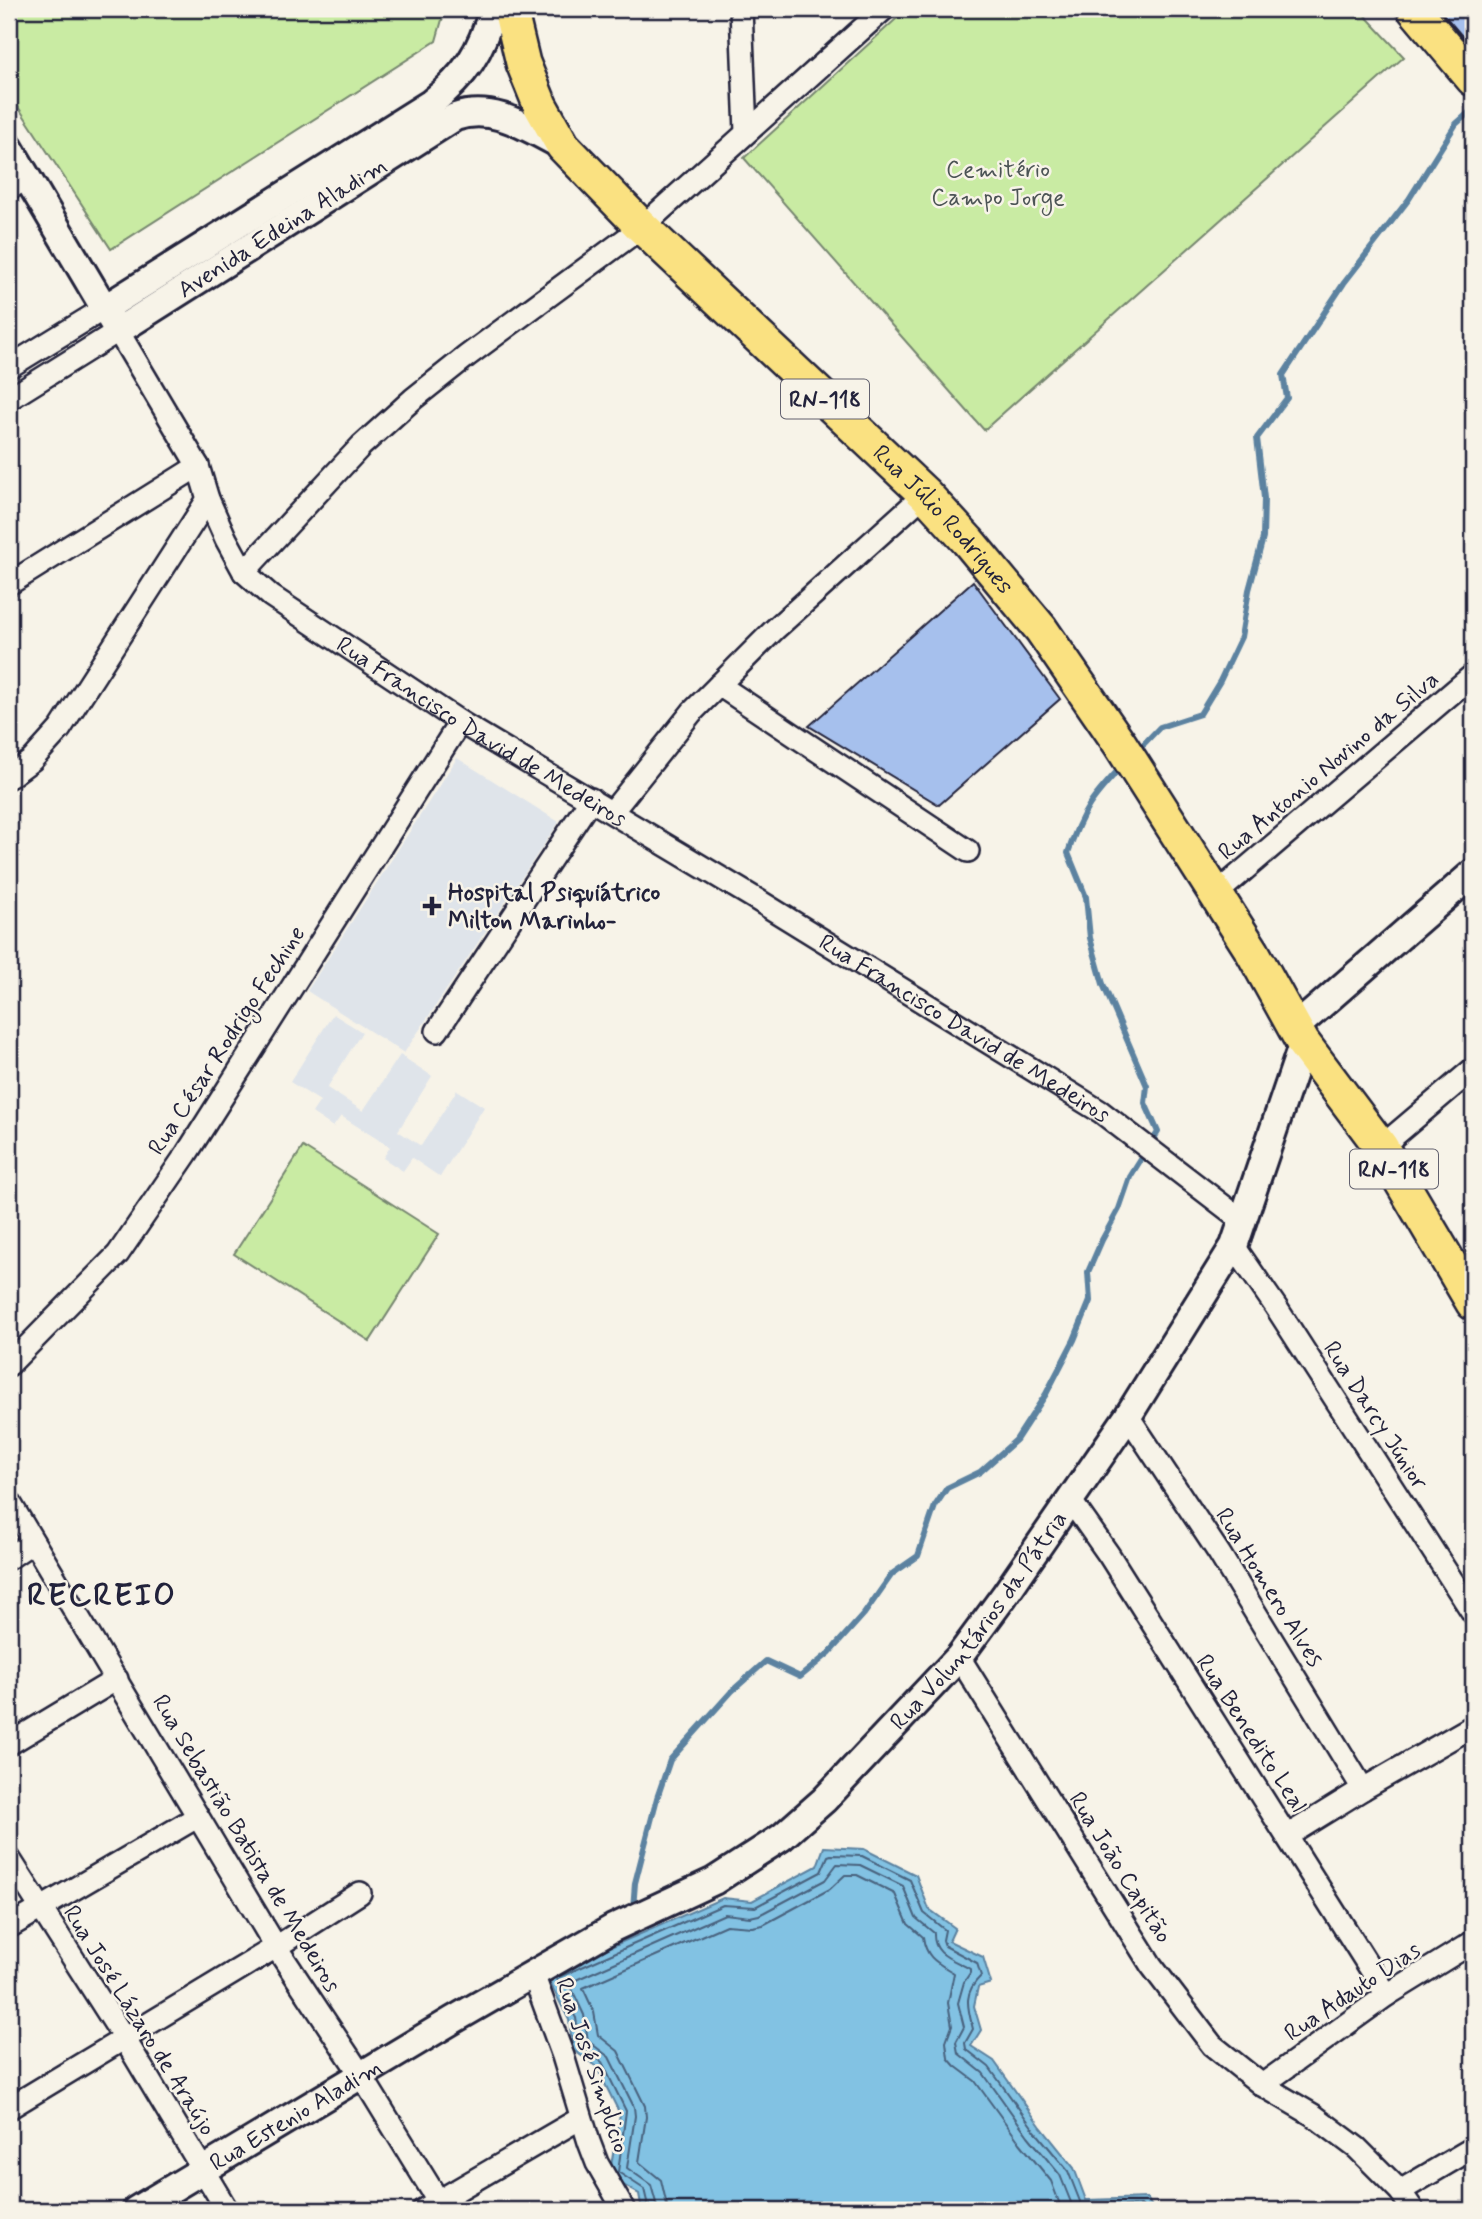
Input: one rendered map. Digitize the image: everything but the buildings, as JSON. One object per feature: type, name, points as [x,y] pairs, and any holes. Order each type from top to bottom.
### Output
[{"type":"main road","name":"Rua Júlio Rodrigues","points":[[510,9],[523,63],[540,106],[563,146],[642,227],[925,494],[1041,629],[1120,744],[1216,894],[1299,1036]]},
{"type":"main road","points":[[1415,9],[1473,78]]},
{"type":"main road","name":"RN-118","points":[[1299,1036],[1381,1147],[1469,1289]]},
{"type":"street","name":"Avenida Edeina Aladim","points":[[9,367],[431,103],[450,88],[472,62],[487,30],[493,9]]},
{"type":"street","points":[[741,9],[746,132]]},
{"type":"street","points":[[244,572],[351,456],[413,399],[642,227],[884,9]]},
{"type":"street","name":"Avenida Edeina Aladim","points":[[9,399],[455,117],[470,112],[486,112],[522,125],[563,146]]},
{"type":"street","name":"Rua Francisco David de Medeiros","points":[[9,147],[19,183],[105,308],[198,466],[208,499],[244,572],[271,596],[460,722],[612,811],[1077,1097],[1139,1141],[1243,1222]]},
{"type":"street","points":[[9,584],[198,466]]},
{"type":"street","points":[[612,811],[692,712],[774,630],[925,494]]},
{"type":"street","points":[[9,777],[32,760],[60,729],[208,499]]},
{"type":"street","name":"Rua Antonio Novino da Silva","points":[[1216,894],[1473,675]]},
{"type":"street","points":[[719,685],[968,851]]},
{"type":"street","name":"Rua César Rodrigo Fechine","points":[[9,1365],[83,1291],[125,1244],[187,1153],[460,722]]},
{"type":"street","points":[[437,1031],[591,799]]},
{"type":"street","points":[[1299,1036],[1473,873]]},
{"type":"street","name":"Rua Voluntários da Pátria","points":[[453,2020],[613,1928],[714,1881],[782,1837],[869,1755],[959,1657],[1071,1501],[1234,1247],[1299,1036]]},
{"type":"street","points":[[1381,1147],[1473,1069]]},
{"type":"street","name":"Rua Darcy Júnior","points":[[1234,1247],[1283,1317],[1473,1613]]},
{"type":"street","name":"Rua Homero Alves","points":[[1128,1416],[1219,1553],[1363,1788]]},
{"type":"street","name":"Rua Sebastião Batista de Medeiros","points":[[9,1501],[276,1947],[361,2075],[435,2207]]},
{"type":"street","name":"Rua Benedito Leal","points":[[1071,1501],[1387,1995]]},
{"type":"street","points":[[9,1558],[33,1542]]},
{"type":"street","name":"Rua João Capitão","points":[[959,1657],[1152,1965],[1212,2045],[1262,2085],[1313,2115],[1357,2148],[1401,2191],[1413,2210]]},
{"type":"street","points":[[9,1744],[117,1679]]},
{"type":"street","points":[[1287,1836],[1363,1788],[1473,1726]]},
{"type":"street","points":[[9,1927],[197,1817]]},
{"type":"street","name":"Rua José Lázaro de Araújo","points":[[9,1858],[124,2038],[227,2210]]},
{"type":"street","points":[[9,2108],[276,1947],[360,1893]]},
{"type":"street","name":"Rua Adauto Dias","points":[[1262,2085],[1387,1995],[1473,1942]]},
{"type":"street","name":"Rua José Simplicio","points":[[533,1974],[597,2162],[624,2210]]},
{"type":"street","name":"Rua Estenio Aladim","points":[[136,2210],[453,2020]]},
{"type":"street","points":[[435,2207],[581,2118]]},
{"type":"street","points":[[1401,2191],[1473,2148]]},
{"type":"shaded area","name":"Hospital Psiquiátrico Milton Marinho-","points":[[457,758],[559,822],[404,1053],[307,991]]},
{"type":"shaded area","points":[[333,1014],[362,1032],[327,1088],[363,1111],[400,1055],[432,1076],[398,1131],[421,1146],[457,1090],[484,1107],[440,1177],[412,1158],[403,1171],[383,1158],[390,1147],[341,1116],[333,1127],[312,1113],[320,1101],[290,1082]]},
{"type":"green space","points":[[9,9],[445,9],[436,41],[111,249],[9,93]]},
{"type":"green space","name":"Cemitério Campo Jorge","points":[[907,9],[1359,9],[1404,57],[984,430],[744,158]]},
{"type":"green space","points":[[303,1147],[439,1234],[370,1341],[234,1254]]},
{"type":"water","points":[[824,1847],[864,1849],[916,1875],[929,1909],[955,1928],[949,1941],[983,1957],[991,1983],[978,1987],[974,2006],[981,2030],[971,2046],[994,2061],[1074,2168],[1086,2200],[1147,2198],[1154,2210],[642,2210],[639,2194],[609,2177],[620,2114],[596,2066],[573,2050],[569,2020],[546,1975],[723,1898],[752,1901],[817,1866]]},
{"type":"waterway","points":[[1136,752],[1160,727],[1200,714],[1220,681],[1241,637],[1249,590],[1263,538],[1264,498],[1257,438],[1287,398],[1283,375],[1344,283],[1409,199],[1456,124],[1473,109]]},
{"type":"waterway","points":[[633,1909],[635,1883],[657,1798],[670,1760],[732,1691],[766,1661],[800,1677],[829,1653],[864,1614],[892,1574],[918,1556],[935,1506],[947,1488],[980,1472],[1016,1440],[1046,1394],[1074,1340],[1090,1301],[1088,1272],[1119,1209],[1130,1177],[1158,1132],[1145,1103],[1147,1086],[1103,984],[1090,938],[1086,897],[1068,853],[1078,826],[1090,805],[1123,765]]},
{"type":"place","name":"Hospital Psiquiátrico Milton Marinho-","points":[[432,906]]},
{"type":"district","name":"RECREIO","points":[[102,1594]]}]
